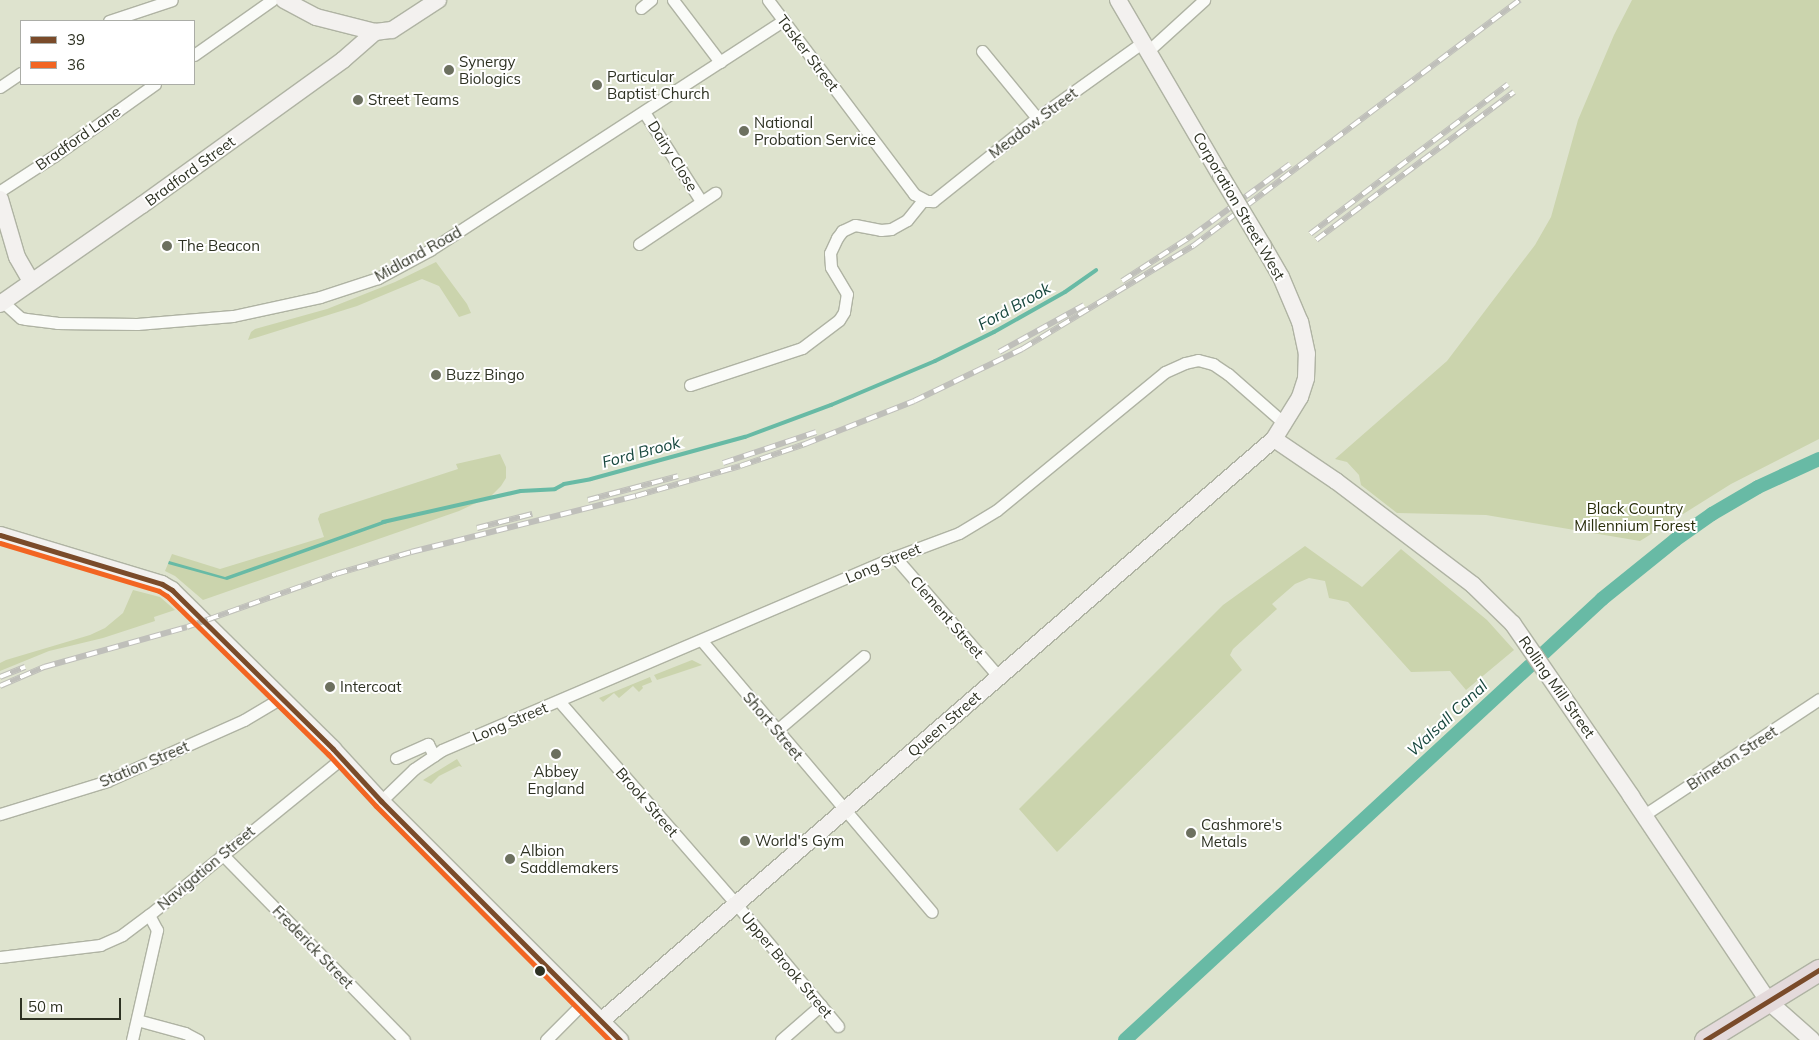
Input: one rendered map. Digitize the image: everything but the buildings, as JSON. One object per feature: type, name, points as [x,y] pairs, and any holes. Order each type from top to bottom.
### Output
[{"type":"highway","points":[[1705,1040],[1819,970]]},
{"type":"street","points":[[112,20],[172,0]]},
{"type":"street","points":[[195,54],[272,0]]},
{"type":"street","points":[[284,0],[316,17],[375,32],[392,30],[438,0]]},
{"type":"street","points":[[641,8],[651,0]]},
{"type":"street","points":[[673,0],[720,62]]},
{"type":"street","name":"Tasker Street","points":[[768,0],[914,194],[923,200]]},
{"type":"street","name":"Corporation Street West","points":[[1118,0],[1281,277],[1300,322],[1306,354],[1304,387],[1298,404],[1285,424]]},
{"type":"street","name":"Meadow Street","points":[[923,200],[933,201],[1037,118],[1145,46],[1204,0]]},
{"type":"street","name":"Midland Road","points":[[1,303],[21,318],[26,319],[57,322],[137,324],[233,316],[320,297],[378,278],[430,250],[784,20]]},
{"type":"street","name":"Bradford Street","points":[[1,303],[142,205],[348,57],[375,32]]},
{"type":"street","points":[[982,51],[1037,118]]},
{"type":"street","points":[[0,87],[20,74]]},
{"type":"street","name":"Bradford Lane","points":[[0,191],[54,156],[154,85]]},
{"type":"street","name":"Dairy Close","points":[[644,112],[701,201]]},
{"type":"street","name":"Dairy Close","points":[[639,244],[715,193]]},
{"type":"street","points":[[0,199],[4,230],[31,281]]},
{"type":"street","points":[[690,385],[802,348],[839,320],[844,312],[847,294],[831,267],[830,253],[837,238],[842,231],[855,225],[881,230],[891,229],[907,220],[923,200]]},
{"type":"street","name":"Long Street","points":[[381,801],[414,769],[442,750],[702,641],[895,557],[959,533],[997,510],[1165,372],[1185,363],[1198,360],[1213,364],[1228,374],[1285,424]]},
{"type":"street","name":"Queen Street","points":[[601,1021],[1274,439],[1285,424]]},
{"type":"street","name":"Rolling Mill Street","points":[[1274,439],[1336,481],[1473,585],[1501,612],[1523,637],[1769,1002],[1812,1040]]},
{"type":"street","points":[[0,535],[167,586],[202,618],[342,758],[381,801],[620,1040]]},
{"type":"street","name":"Clement Street","points":[[895,557],[999,677]]},
{"type":"street","name":"Short Street","points":[[702,641],[932,912]]},
{"type":"street","points":[[777,730],[864,656]]},
{"type":"street","name":"Station Street","points":[[0,814],[107,781],[244,720],[281,698]]},
{"type":"street","name":"Brineton Street","points":[[1644,815],[1819,699]]},
{"type":"street","name":"Brook Street","points":[[559,701],[736,904]]},
{"type":"street","points":[[396,758],[428,744],[434,756]]},
{"type":"street","name":"Navigation Street","points":[[132,1040],[157,930],[149,915],[342,758]]},
{"type":"street","name":"Frederick Street","points":[[222,854],[404,1040]]},
{"type":"street","name":"Upper Brook Street","points":[[736,904],[838,1026]]},
{"type":"street","points":[[0,957],[100,945],[122,935],[149,915]]},
{"type":"street","points":[[546,1040],[583,1003]]},
{"type":"street","points":[[781,1040],[821,1005]]},
{"type":"street","points":[[137,1020],[185,1032],[198,1040]]},
{"type":"green space","name":"Black Country Millennium Forest","points":[[1632,0],[1819,0],[1819,439],[1731,484],[1640,541],[1486,515],[1397,513],[1361,485],[1359,475],[1347,462],[1335,459],[1447,361],[1535,245],[1551,217],[1578,120],[1614,35]]},
{"type":"green space","points":[[436,262],[467,304],[471,313],[459,317],[439,286],[422,279],[357,306],[248,340],[251,332],[255,329],[327,309],[395,282]]},
{"type":"green space","points":[[500,454],[506,467],[506,478],[501,486],[491,496],[459,511],[203,600],[175,576],[165,571],[172,554],[220,569],[324,537],[318,519],[320,514],[458,469],[456,464]]},
{"type":"green space","points":[[1305,546],[1362,587],[1401,549],[1487,620],[1514,650],[1466,690],[1450,671],[1411,672],[1348,602],[1329,598],[1325,581],[1309,578],[1295,584],[1272,604],[1277,609],[1233,649],[1230,655],[1242,670],[1057,852],[1019,809],[1223,605]]},
{"type":"green space","points":[[133,590],[160,597],[175,610],[154,617],[155,621],[103,638],[49,651],[0,671],[0,663],[6,660],[90,635],[105,628],[123,613]]},
{"type":"green space","points":[[692,660],[702,665],[657,680],[654,675]]},
{"type":"green space","points":[[650,677],[652,682],[642,686],[643,688],[639,692],[633,686],[619,698],[614,693],[603,702],[599,698]]},
{"type":"green space","points":[[457,759],[462,767],[459,766],[439,776],[431,784],[423,780]]},
{"type":"water","points":[[385,520],[387,523],[227,580],[168,564],[169,561],[225,577]]},
{"type":"waterway","name":"Ford Brook","points":[[383,522],[521,491],[555,489],[564,484],[591,479],[745,437],[831,405],[935,361],[994,332],[1065,292],[1096,270]]},
{"type":"waterway","name":"Walsall Canal","points":[[1125,1040],[1602,599],[1675,540],[1712,514],[1758,487],[1819,459]]},
{"type":"railway","points":[[0,686],[44,667],[187,627],[336,574],[411,552],[636,496],[740,466],[805,444],[914,401],[1022,349],[1193,246],[1520,0]]},
{"type":"railway","points":[[1310,234],[1508,84]]},
{"type":"railway","points":[[1316,240],[1514,92]]},
{"type":"railway","points":[[1122,281],[1193,235],[1290,164]]},
{"type":"railway","points":[[999,352],[1084,305]]},
{"type":"railway","points":[[723,463],[816,432]]},
{"type":"railway","points":[[588,500],[678,476]]},
{"type":"railway","points":[[477,528],[532,514]]},
{"type":"railway","points":[[0,677],[25,667]]},
{"type":"transit line","name":"39","points":[[0,535],[162,584],[172,590],[333,749],[381,801],[620,1040]]},
{"type":"transit line","name":"36","points":[[0,543],[159,591],[167,596],[328,754],[376,806],[609,1040]]},
{"type":"transit line","name":"39","points":[[1705,1040],[1819,970]]},
{"type":"place","name":"Synergy Biologics","points":[[449,70]]},
{"type":"place","name":"Particular Baptist Church","points":[[597,85]]},
{"type":"place","name":"Street Teams","points":[[358,100]]},
{"type":"place","name":"National Probation Service","points":[[744,131]]},
{"type":"place","name":"The Beacon","points":[[167,246]]},
{"type":"place","name":"Buzz Bingo","points":[[436,375]]},
{"type":"place","name":"Intercoat","points":[[330,687]]},
{"type":"place","name":"Abbey England","points":[[556,754]]},
{"type":"place","name":"Cashmore's Metals","points":[[1191,833]]},
{"type":"place","name":"World's Gym","points":[[745,841]]},
{"type":"place","name":"Albion Saddlemakers","points":[[510,859]]}]
